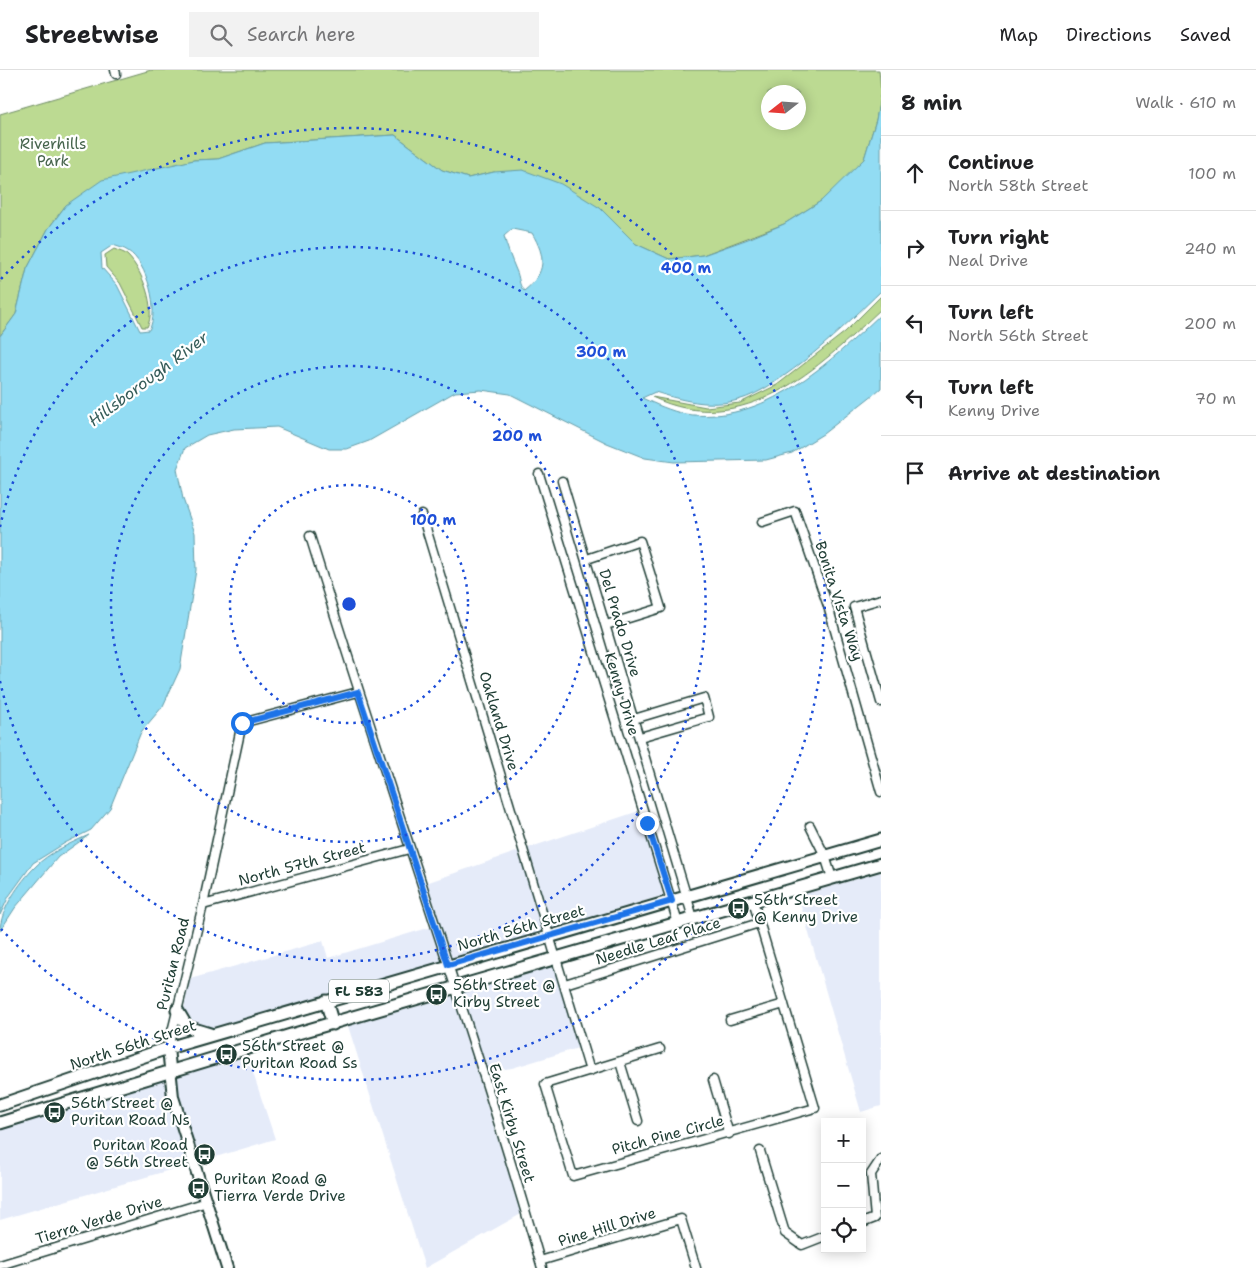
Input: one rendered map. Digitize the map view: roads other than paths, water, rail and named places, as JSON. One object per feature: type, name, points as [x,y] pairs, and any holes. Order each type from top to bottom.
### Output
[{"type":"main road","name":"North 56th Street","points":[[0,1105],[168,1048],[881,840]]},
{"type":"main road","name":"FL 583","points":[[0,1123],[556,957],[881,864]]},
{"type":"main road","points":[[326,1001],[332,1024]]},
{"type":"main road","points":[[177,1010],[187,1027],[212,1035]]},
{"type":"street","name":"Kenny Drive","points":[[539,474],[678,922]]},
{"type":"street","name":"Del Prado Drive","points":[[562,481],[587,559],[693,918]]},
{"type":"street","name":"Bonita Vista Way","points":[[762,522],[795,512],[828,606],[881,792]]},
{"type":"street","name":"Oakland Drive","points":[[422,515],[556,957]]},
{"type":"street","name":"East Kirby Street","points":[[310,536],[358,692],[455,987],[541,1265]]},
{"type":"street","points":[[587,559],[640,541],[661,608],[606,624]]},
{"type":"street","points":[[881,599],[854,607],[879,688],[881,702]]},
{"type":"street","name":"Puritan Road","points":[[227,1268],[173,1097],[168,1048],[203,905],[242,723],[358,692]]},
{"type":"street","points":[[634,719],[704,698],[709,717],[640,737]]},
{"type":"street","points":[[810,826],[825,856],[832,878]]},
{"type":"street","name":"North 57th Street","points":[[203,905],[409,849]]},
{"type":"street","name":"Pitch Pine Circle","points":[[590,1072],[545,1084],[573,1176],[710,1136],[729,1134],[815,1108],[752,901]]},
{"type":"street","name":"Needle Leaf Place","points":[[565,984],[760,923]]},
{"type":"street","points":[[556,957],[590,1072],[660,1049]]},
{"type":"street","points":[[730,1020],[784,1004]]},
{"type":"street","points":[[620,1062],[638,1121]]},
{"type":"street","points":[[713,1080],[729,1134]]},
{"type":"street","points":[[760,1151],[785,1233],[802,1245],[821,1238]]},
{"type":"street","points":[[866,1221],[875,1218],[871,1174],[881,1159]]},
{"type":"street","name":"Tierra Verde Drive","points":[[0,1265],[207,1202]]},
{"type":"street","name":"Pine Hill Drive","points":[[541,1265],[682,1219],[696,1268]]},
{"type":"water","name":"Hillsborough River","points":[[881,92],[881,291],[813,353],[774,383],[755,393],[738,400],[717,403],[696,402],[655,392],[642,398],[685,414],[714,415],[742,410],[768,401],[793,387],[817,370],[840,352],[881,314],[881,388],[823,434],[792,453],[766,460],[674,462],[645,458],[607,443],[510,394],[481,390],[455,392],[369,441],[347,449],[329,449],[277,427],[234,429],[207,435],[185,448],[177,469],[183,499],[195,533],[196,570],[180,669],[163,706],[141,732],[110,808],[91,830],[65,843],[33,863],[9,896],[0,915],[0,336],[16,314],[27,269],[48,229],[66,205],[102,180],[194,160],[218,159],[265,143],[395,135],[442,170],[468,178],[494,172],[523,170],[561,184],[600,208],[636,244],[669,259],[703,255],[748,239],[784,224],[821,201],[864,159],[876,120]],"holes":[[[512,229],[532,233],[542,257],[542,264],[537,277],[524,291],[504,236]],[[113,245],[126,250],[135,257],[146,276],[150,288],[153,311],[149,330],[140,331],[117,285],[102,268],[101,253]]]},
{"type":"water","points":[[89,835],[58,857],[15,908],[0,931],[3,914],[7,905],[29,873],[53,853]]},
{"type":"place","name":"56th Street @ Kenny Drive","points":[[738,909]]},
{"type":"place","name":"56th Street @ Kirby Street","points":[[437,994]]},
{"type":"place","name":"56th Street @ Puritan Road Ss","points":[[226,1055]]},
{"type":"place","name":"56th Street @ Puritan Road Ns","points":[[55,1112]]},
{"type":"place","name":"Puritan Road @ 56th Street","points":[[204,1154]]},
{"type":"place","name":"Puritan Road @ Tierra Verde Drive","points":[[198,1188]]},
{"type":"park label","name":"Riverhills Park","points":[[53,152]]}]
